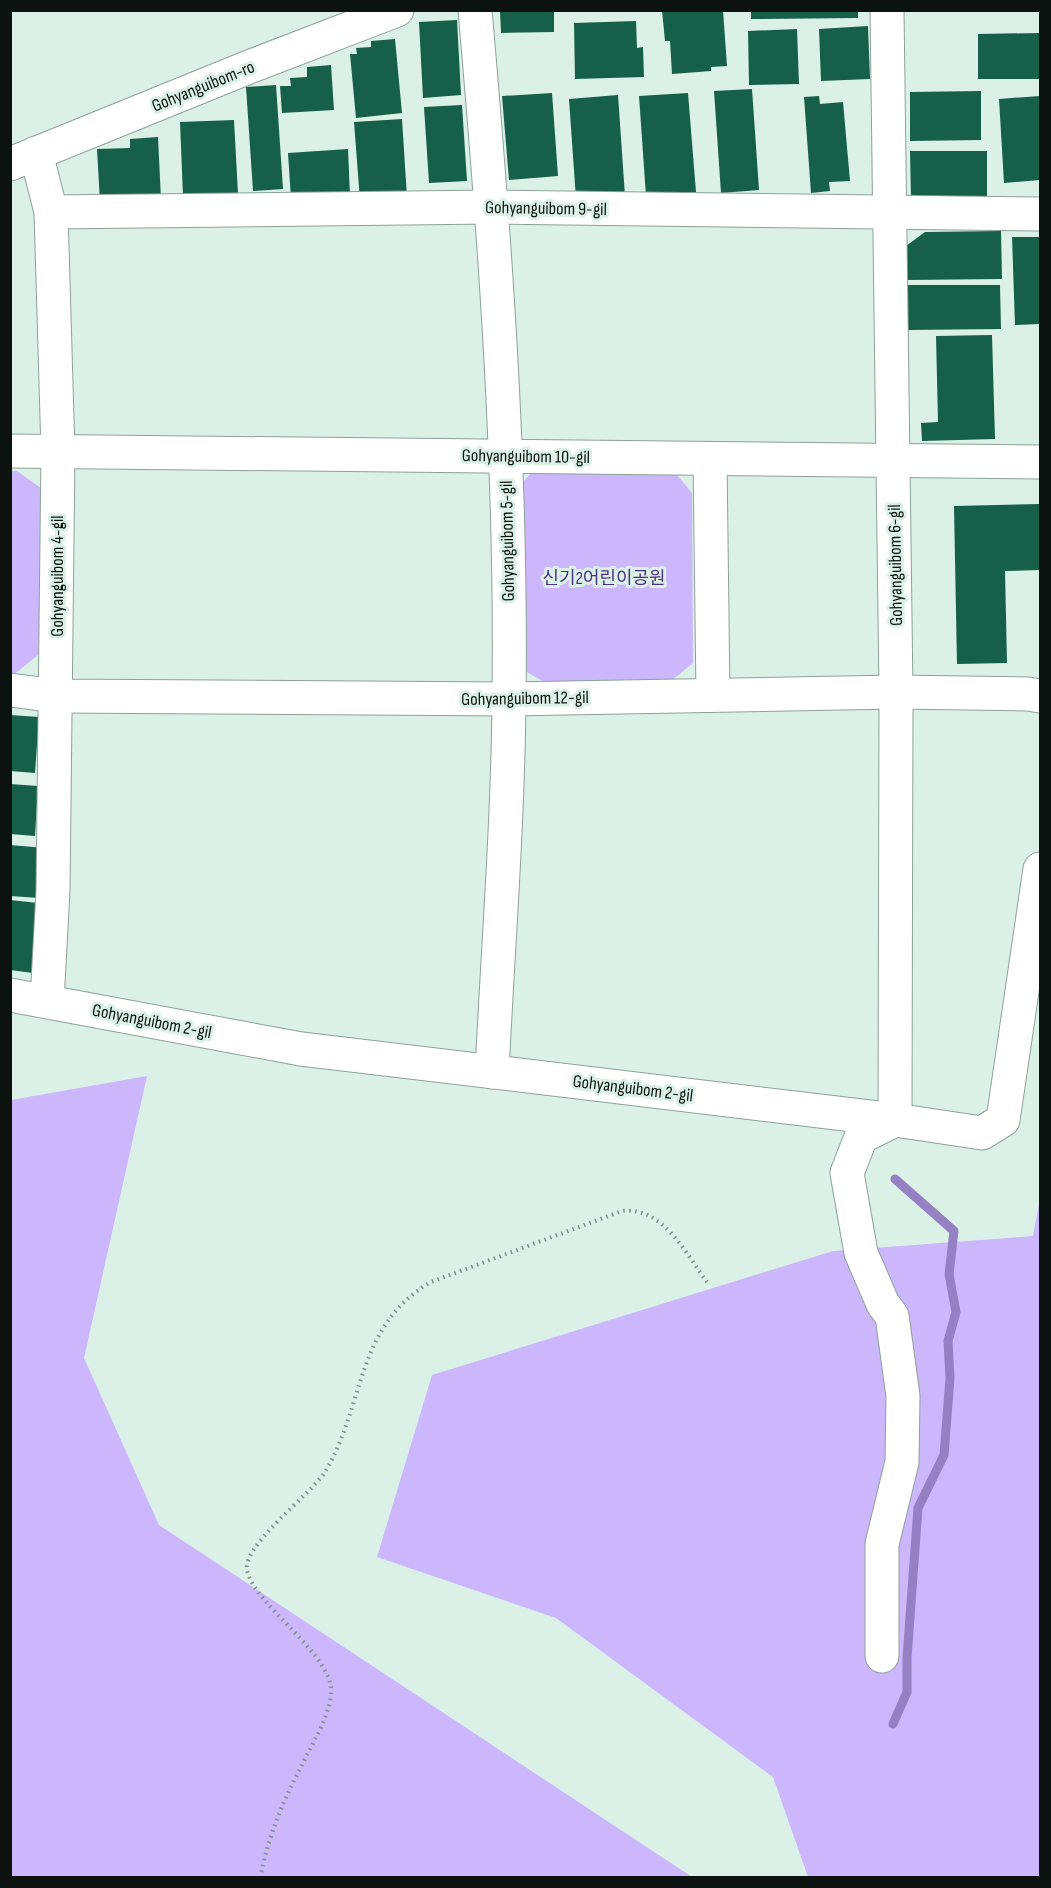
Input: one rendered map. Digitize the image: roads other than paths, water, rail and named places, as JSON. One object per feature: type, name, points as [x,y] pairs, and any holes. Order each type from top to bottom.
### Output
[{"type":"street","name":"Gohyanguibom-ro","points":[[23,159],[397,10]]},
{"type":"street","name":"Gohyanguibom 5-gil","points":[[475,10],[492,207],[506,455],[509,699],[492,1072]]},
{"type":"street","name":"Gohyanguibom 6-gil","points":[[887,10],[896,693],[895,1119]]},
{"type":"street","name":"Gohyanguibom 4-gil","points":[[23,159],[51,212],[58,452],[53,891],[47,1001]]},
{"type":"street","name":"Gohyanguibom 9-gil","points":[[51,212],[492,207],[1041,214]]},
{"type":"street","name":"Gohyanguibom 10-gil","points":[[10,451],[1041,462]]},
{"type":"street","points":[[710,460],[713,694]]},
{"type":"street","name":"Gohyanguibom 12-gil","points":[[10,690],[56,696],[509,699],[713,694],[896,693],[1041,696]]},
{"type":"street","name":"Gohyanguibom 2-gil","points":[[10,995],[301,1049],[895,1119],[982,1133],[1003,1120],[1041,869]]},
{"type":"street","points":[[882,1656],[882,1544],[902,1462],[903,1396],[892,1316],[883,1304],[861,1253],[847,1173],[861,1137],[895,1119]]},
{"type":"waterway","points":[[893,1724],[907,1692],[907,1658],[918,1508],[944,1455],[950,1378],[948,1341],[956,1312],[949,1274],[954,1231],[895,1179]]},
{"type":"park label","name":"신기2어린이공원","points":[[604,578]]}]
